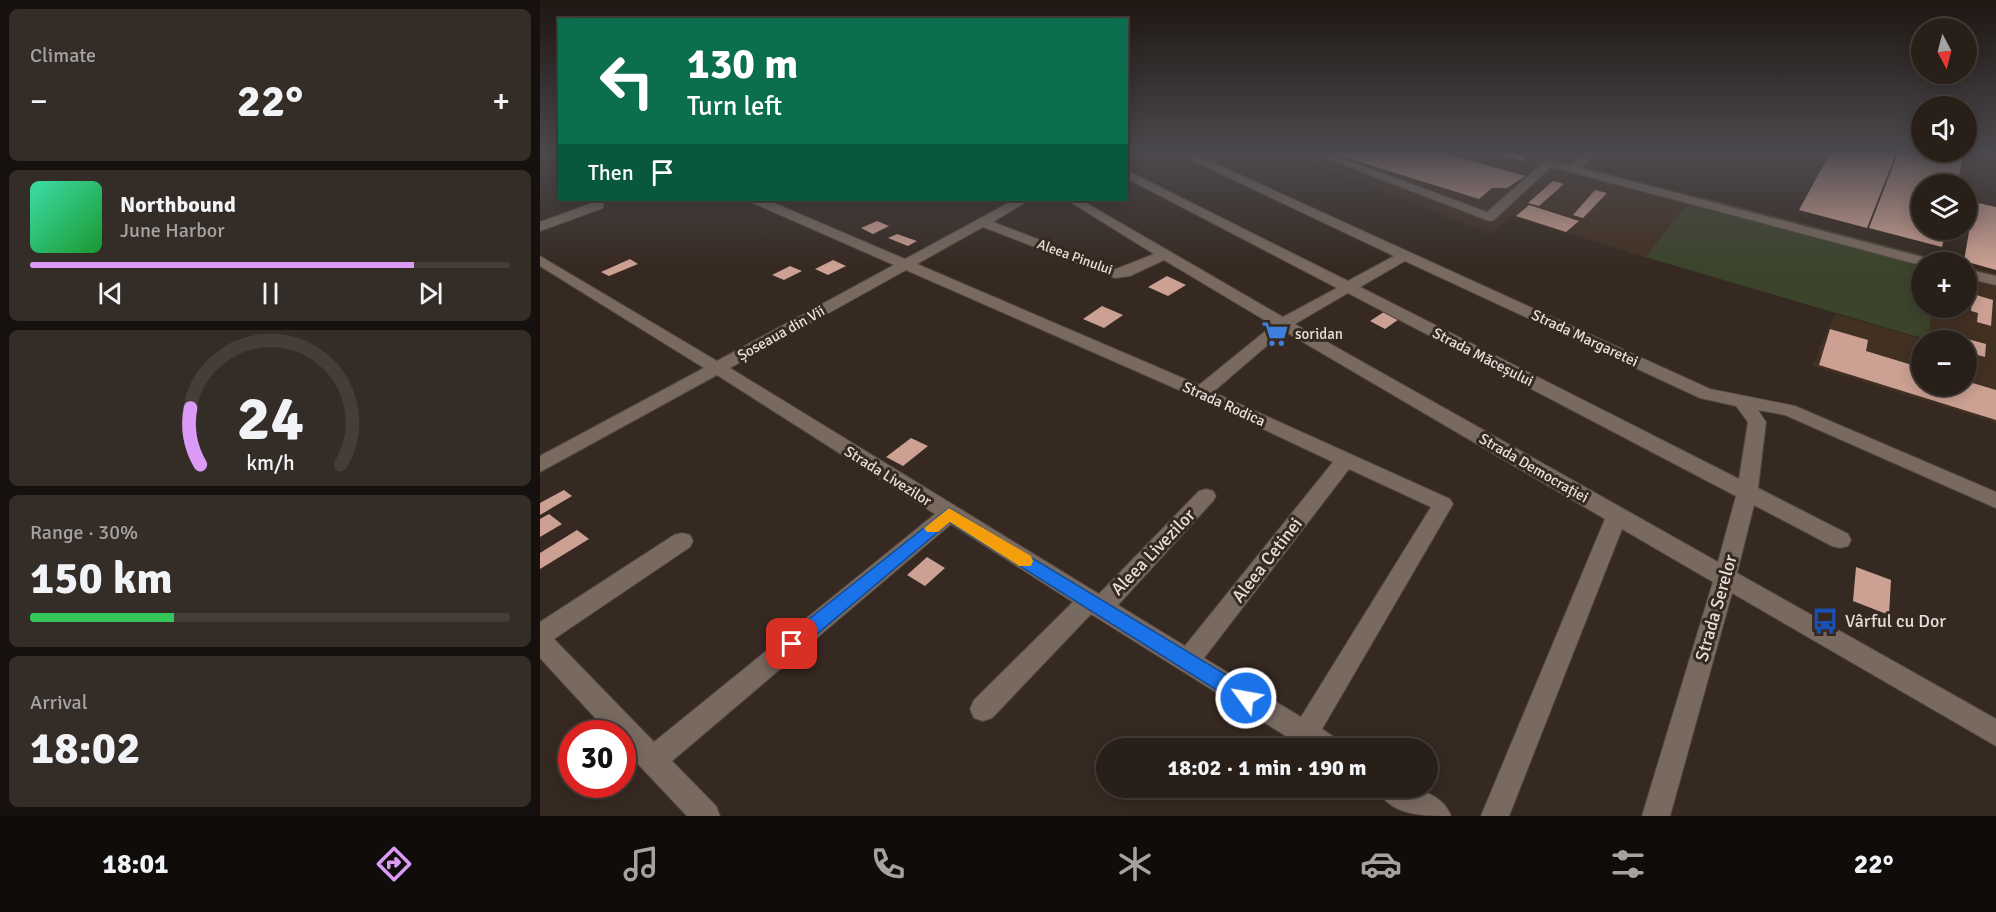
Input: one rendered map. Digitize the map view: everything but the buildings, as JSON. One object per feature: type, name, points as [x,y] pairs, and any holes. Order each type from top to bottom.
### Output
[{"type":"street","name":"Strada Măceșului","points":[[1161,191],[1840,540]]},
{"type":"street","name":"Strada Margaretei","points":[[1266,191],[1706,394],[1789,410],[1996,500]]},
{"type":"street","points":[[1420,191],[1489,217],[1518,191]]},
{"type":"street","points":[[1668,191],[1911,258]]},
{"type":"street","name":"Strada Rodica","points":[[759,201],[1201,393],[1443,504],[1305,734]]},
{"type":"street","name":"Șoseaua din Vii","points":[[540,465],[1021,201]]},
{"type":"street","name":"Strada Democrației","points":[[1075,201],[1283,324],[1996,733]]},
{"type":"street","points":[[540,226],[598,205]]},
{"type":"street","name":"Aleea Pinului","points":[[982,222],[1115,274],[1125,273],[1166,253]]},
{"type":"street","points":[[1201,393],[1283,324],[1405,255]]},
{"type":"street","name":"Strada Livezilor","points":[[540,261],[717,368],[1312,738]]},
{"type":"street","points":[[1977,276],[1996,281]]},
{"type":"street","name":"Strada Serelor","points":[[1656,816],[1725,578],[1747,492],[1757,422],[1742,401]]},
{"type":"street","name":"Aleea Cetinei","points":[[1187,662],[1346,459]]},
{"type":"street","name":"Aleea Livezilor","points":[[982,709],[1206,496]]},
{"type":"street","points":[[652,760],[949,514]]},
{"type":"street","points":[[1495,816],[1617,516]]},
{"type":"street","points":[[682,541],[541,642],[706,816]]},
{"type":"street","points":[[1407,798],[1437,816]]},
{"type":"shaded area","points":[[1384,191],[1680,191],[1695,195],[1645,257],[1511,216],[1491,234]]},
{"type":"shaded area","points":[[1977,269],[1996,274],[1996,423],[1812,366],[1835,314],[1911,336],[1911,396],[1977,396],[1977,330],[1929,330],[1931,318],[1977,318]]},
{"type":"green space","points":[[1695,195],[1911,252],[1911,318],[1931,318],[1929,330],[1911,330],[1911,335],[1645,257]]},
{"type":"slow traffic","points":[[932,528],[949,514],[1025,561]]},
{"type":"place","name":"soridan","points":[[1275,334]]},
{"type":"place","name":"Vârful cu Dor","points":[[1825,621]]},
{"type":"route","points":[[792,644],[949,514],[1246,698]]}]
